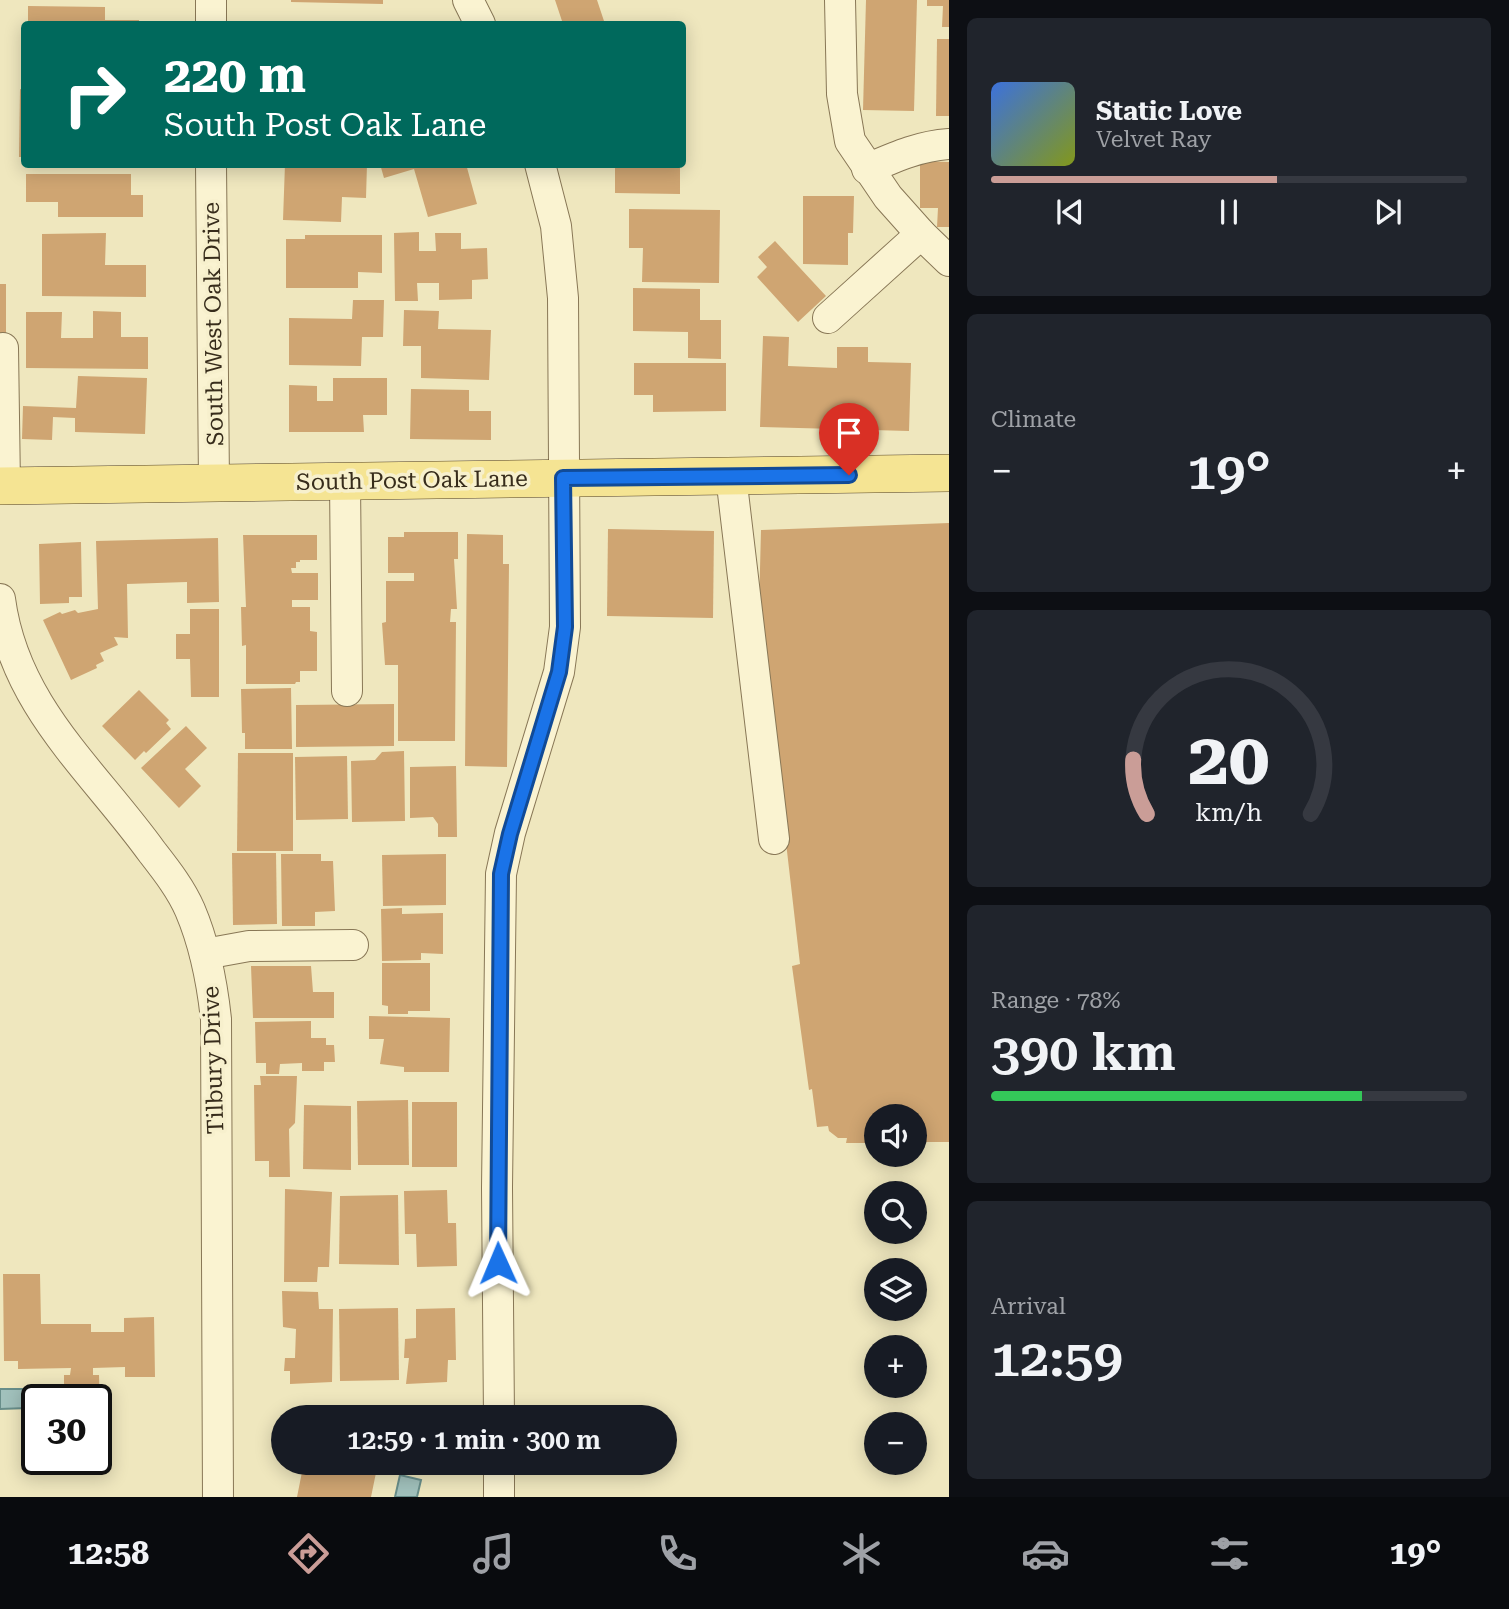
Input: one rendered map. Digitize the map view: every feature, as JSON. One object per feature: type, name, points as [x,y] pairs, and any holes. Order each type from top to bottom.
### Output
[{"type":"main road","name":"South Post Oak Lane","points":[[2,486],[949,473]]},
{"type":"street","points":[[211,0],[211,21]]},
{"type":"street","points":[[468,0],[478,21]]},
{"type":"street","points":[[841,0],[844,106],[850,141],[867,169],[921,234],[949,261]]},
{"type":"street","points":[[867,169],[905,152],[928,145],[949,144]]},
{"type":"street","name":"South West Oak Drive","points":[[211,168],[214,483]]},
{"type":"street","points":[[499,1405],[497,1174],[501,874],[510,834],[559,672],[565,627],[563,298],[556,226],[541,168]]},
{"type":"street","points":[[828,318],[921,234]]},
{"type":"street","points":[[2,486],[3,348]]},
{"type":"street","points":[[731,476],[774,839]]},
{"type":"street","points":[[345,481],[346,691]]},
{"type":"street","name":"Tilbury Drive","points":[[0,599],[12,648],[29,691],[49,722],[169,875],[189,909],[212,982],[216,1019],[218,1497]]},
{"type":"street","points":[[205,954],[249,946],[353,945]]},
{"type":"street","points":[[499,1475],[499,1497]]},
{"type":"water","points":[[0,1389],[21,1389],[21,1408],[0,1409]]},
{"type":"water","points":[[400,1475],[421,1480],[417,1497],[395,1497]]},
{"type":"building","points":[[383,0],[383,4],[291,2]]},
{"type":"building","points":[[555,0],[597,0],[604,21],[562,21]]},
{"type":"building","points":[[866,0],[917,0],[914,111],[863,110]]},
{"type":"building","points":[[927,0],[949,0],[949,27],[942,27],[943,6],[927,6]]},
{"type":"building","points":[[28,6],[105,7],[105,20],[139,20],[139,21],[28,21]]},
{"type":"building","points":[[937,39],[949,39],[949,116],[936,116]]},
{"type":"building","points":[[20,89],[21,157],[19,157]]},
{"type":"building","points":[[920,161],[949,162],[949,227],[937,227],[938,208],[920,208]]},
{"type":"building","points":[[285,168],[367,168],[366,198],[342,197],[341,222],[283,220]]},
{"type":"building","points":[[381,168],[467,168],[477,204],[428,217],[414,169],[384,178]]},
{"type":"building","points":[[615,168],[680,168],[680,194],[615,193]]},
{"type":"building","points":[[26,174],[131,174],[131,195],[143,195],[143,217],[58,217],[58,202],[26,202]]},
{"type":"building","points":[[803,196],[854,196],[853,233],[848,233],[848,265],[803,264]]},
{"type":"building","points":[[629,209],[720,210],[719,283],[642,282],[643,248],[629,248]]},
{"type":"building","points":[[419,232],[419,251],[436,251],[435,233],[461,233],[461,249],[487,248],[488,279],[472,280],[472,299],[439,300],[439,283],[417,283],[418,301],[395,301],[394,233]]},
{"type":"building","points":[[106,233],[105,265],[146,265],[146,297],[42,296],[42,234]]},
{"type":"building","points":[[305,235],[382,235],[382,273],[358,272],[358,288],[286,288],[286,239],[305,239]]},
{"type":"building","points":[[775,241],[826,296],[798,322],[757,277],[767,267],[758,257]]},
{"type":"building","points":[[0,284],[6,284],[6,335],[0,335]]},
{"type":"building","points":[[633,288],[700,289],[700,320],[721,320],[721,359],[688,358],[688,332],[633,331]]},
{"type":"building","points":[[353,300],[384,300],[383,337],[362,337],[361,366],[289,365],[289,318],[352,319]]},
{"type":"building","points":[[404,310],[439,311],[438,329],[491,330],[489,380],[421,378],[421,346],[403,346]]},
{"type":"building","points":[[93,311],[121,312],[121,337],[148,337],[148,369],[26,368],[26,312],[62,312],[61,338],[93,338]]},
{"type":"building","points":[[763,336],[789,337],[788,366],[837,368],[837,347],[868,347],[868,362],[911,363],[909,431],[760,427]]},
{"type":"building","points":[[634,363],[726,363],[726,411],[653,412],[653,395],[634,395]]},
{"type":"building","points":[[78,376],[147,378],[145,434],[75,432],[75,418],[53,417],[52,440],[22,439],[23,406],[76,408]]},
{"type":"building","points":[[333,378],[387,378],[387,415],[363,415],[364,432],[289,432],[289,385],[317,386],[317,401],[333,401]]},
{"type":"building","points":[[411,389],[469,390],[469,411],[491,411],[491,440],[410,439]]},
{"type":"building","points":[[949,523],[949,1142],[927,1142],[927,1104],[864,1104],[864,1143],[846,1143],[847,1138],[838,1138],[829,1131],[828,1126],[817,1127],[812,1089],[809,1090],[792,966],[800,964],[759,608],[761,530]]},
{"type":"building","points":[[608,529],[714,531],[713,618],[607,616]]},
{"type":"building","points":[[404,532],[458,532],[458,559],[454,559],[457,609],[451,609],[450,622],[456,622],[455,741],[398,741],[398,665],[385,665],[382,623],[386,622],[386,581],[414,581],[414,573],[388,573],[388,537],[404,537]]},
{"type":"building","points":[[467,534],[503,535],[503,564],[509,564],[507,767],[465,766]]},
{"type":"building","points":[[243,535],[317,535],[317,560],[300,560],[296,562],[296,568],[291,568],[292,573],[318,573],[318,600],[292,600],[292,607],[310,607],[310,631],[317,632],[317,671],[300,671],[300,682],[295,684],[246,684],[246,645],[242,646],[241,607],[246,607]]},
{"type":"building","points":[[218,538],[219,602],[187,603],[187,582],[127,584],[128,638],[114,637],[118,645],[100,653],[104,661],[96,665],[97,668],[71,680],[43,620],[60,612],[62,614],[75,610],[78,613],[98,609],[96,541]]},
{"type":"building","points":[[81,542],[82,597],[69,597],[69,603],[40,604],[39,544]]},
{"type":"building","points":[[190,609],[219,609],[219,697],[191,697],[190,659],[176,659],[176,634],[190,634]]},
{"type":"building","points":[[291,688],[292,749],[245,749],[241,689]]},
{"type":"building","points":[[139,690],[169,720],[166,723],[171,729],[135,760],[102,726]]},
{"type":"building","points":[[394,704],[394,746],[296,747],[296,705]]},
{"type":"building","points":[[186,726],[207,748],[185,769],[201,786],[179,808],[141,768]]},
{"type":"building","points":[[404,751],[405,821],[352,822],[351,761],[375,760],[382,752]]},
{"type":"building","points":[[238,753],[293,753],[293,851],[237,851]]},
{"type":"building","points":[[347,756],[348,819],[296,820],[295,757]]},
{"type":"building","points":[[456,766],[457,837],[438,837],[438,824],[433,817],[410,818],[410,767]]},
{"type":"building","points":[[232,853],[276,853],[277,924],[233,925]]},
{"type":"building","points":[[281,854],[321,854],[321,861],[333,861],[335,911],[315,912],[315,926],[282,926]]},
{"type":"building","points":[[446,854],[446,905],[383,906],[382,855]]},
{"type":"building","points":[[402,908],[402,914],[443,913],[443,954],[421,953],[421,960],[382,961],[381,909]]},
{"type":"building","points":[[382,963],[430,963],[430,1011],[388,1014],[388,1006],[382,1005]]},
{"type":"building","points":[[251,966],[311,966],[313,992],[334,992],[334,1018],[253,1018]]},
{"type":"building","points":[[369,1016],[450,1018],[449,1072],[404,1072],[404,1067],[380,1064],[384,1039],[369,1039]]},
{"type":"building","points":[[311,1021],[311,1038],[326,1038],[326,1045],[334,1045],[335,1062],[324,1062],[324,1071],[302,1071],[302,1063],[280,1064],[279,1074],[266,1074],[266,1063],[256,1063],[255,1022]]},
{"type":"building","points":[[260,1076],[297,1076],[295,1123],[289,1129],[290,1177],[269,1177],[269,1161],[255,1161],[254,1085],[261,1085]]},
{"type":"building","points":[[408,1100],[409,1165],[358,1165],[357,1101]]},
{"type":"building","points":[[412,1102],[457,1102],[457,1167],[412,1167]]},
{"type":"building","points":[[304,1105],[351,1106],[351,1170],[303,1169]]},
{"type":"building","points":[[285,1189],[332,1192],[329,1267],[318,1267],[317,1282],[284,1282]]},
{"type":"building","points":[[447,1190],[448,1223],[456,1223],[457,1266],[417,1267],[416,1234],[405,1234],[404,1191]]},
{"type":"building","points":[[398,1195],[399,1265],[339,1264],[340,1196]]},
{"type":"building","points":[[3,1274],[40,1274],[41,1324],[91,1324],[91,1332],[124,1332],[124,1318],[154,1317],[155,1377],[125,1377],[125,1367],[93,1368],[93,1375],[99,1375],[99,1384],[64,1384],[64,1375],[70,1375],[71,1368],[18,1369],[18,1361],[4,1361]]},
{"type":"building","points":[[282,1291],[318,1292],[319,1309],[333,1309],[332,1382],[290,1384],[290,1371],[284,1371],[285,1358],[295,1358],[296,1329],[283,1327]]},
{"type":"building","points":[[398,1308],[399,1380],[340,1381],[339,1309]]},
{"type":"building","points":[[455,1308],[456,1360],[448,1360],[447,1382],[406,1384],[409,1358],[404,1358],[405,1339],[416,1338],[416,1309]]},
{"type":"building","points":[[301,1475],[376,1475],[371,1497],[297,1497]]},
{"type":"route","points":[[498,1263],[501,874],[510,834],[559,672],[565,627],[563,478],[849,475]]}]
